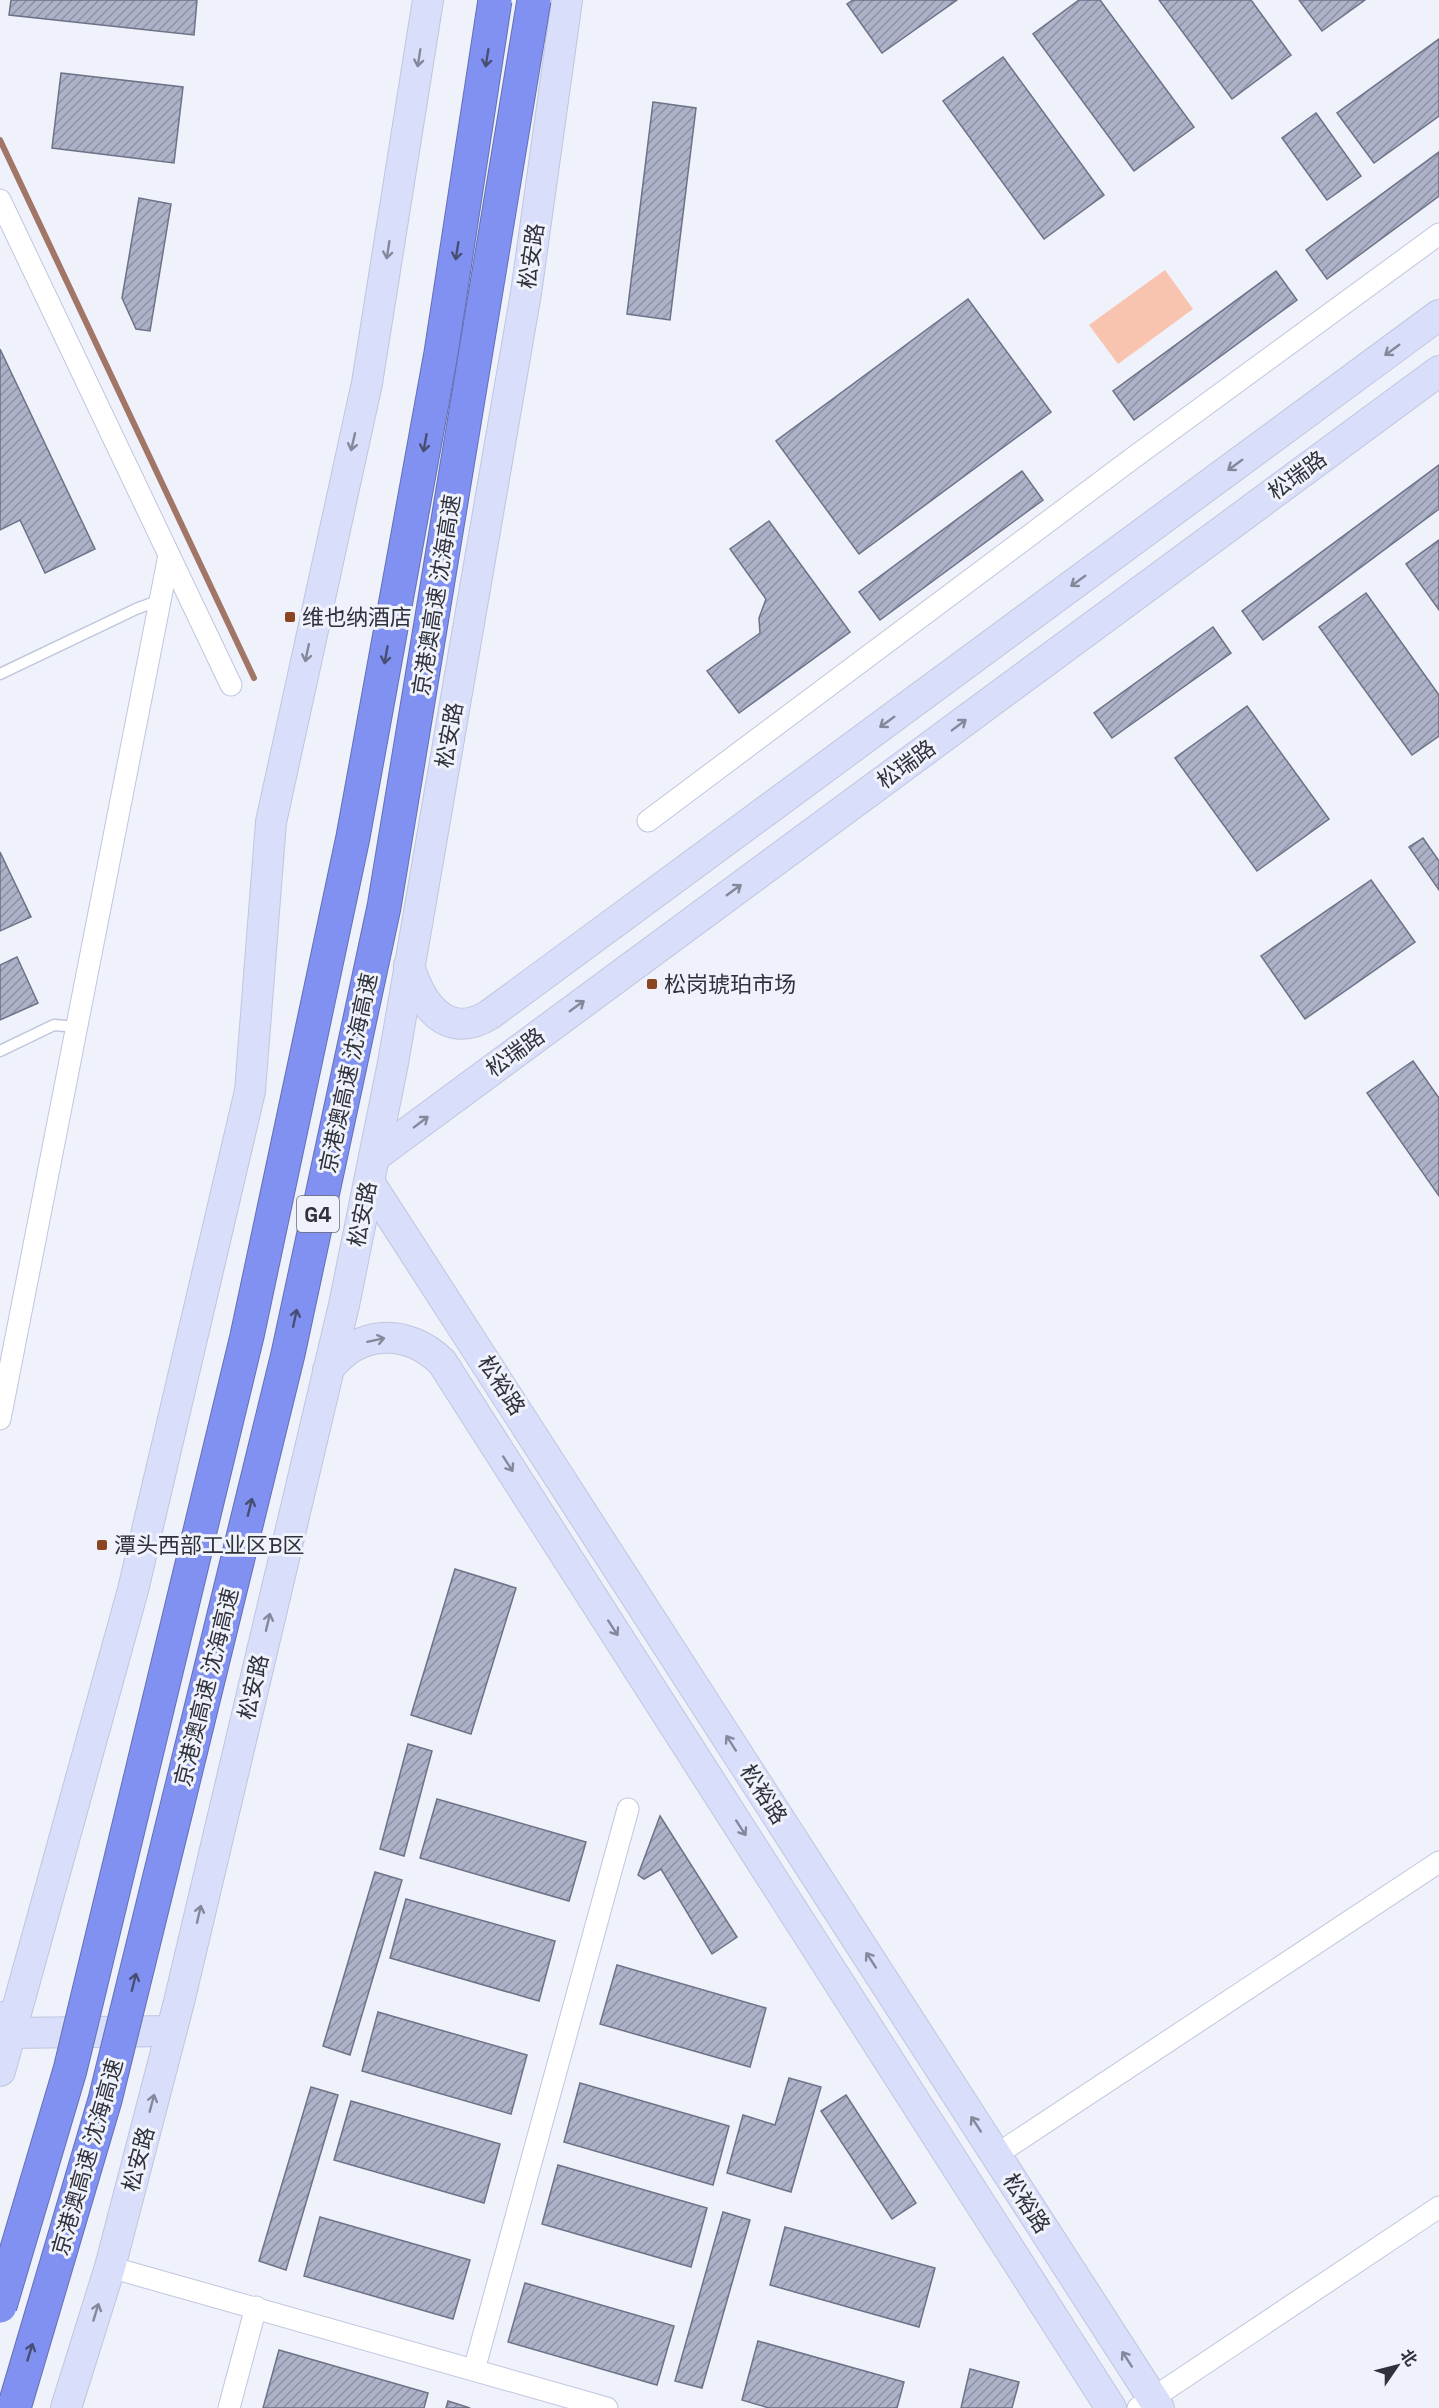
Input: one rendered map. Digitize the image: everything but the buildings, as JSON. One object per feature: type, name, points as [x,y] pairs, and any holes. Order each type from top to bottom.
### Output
[{"type":"highway","name":"京港澳高速 沈海高速","points":[[0,2306],[70,2070],[247,1336],[353,837],[441,353],[495,0]]},
{"type":"highway","name":"京港澳高速 沈海高速","points":[[14,2408],[105,2100],[290,1342],[384,907],[534,0]]},
{"type":"street","points":[[0,2071],[5,2025],[133,1590],[250,1091],[271,822],[367,383],[428,0]]},
{"type":"street","name":"松安路","points":[[66,2408],[110,2267],[171,2031],[328,1370],[371,1169],[410,965],[526,293],[567,0]]},
{"type":"street","points":[[0,200],[231,685]]},
{"type":"street","points":[[648,821],[1133,458],[1439,234]]},
{"type":"street","name":"松瑞路","points":[[410,965],[423,996],[431,1008],[449,1023],[468,1025],[489,1015],[1439,315]]},
{"type":"street","name":"松瑞路","points":[[371,1169],[1439,371]]},
{"type":"street","points":[[0,1419],[169,555]]},
{"type":"street","name":"松裕路","points":[[371,1169],[996,2155],[1150,2405]]},
{"type":"street","name":"松裕路","points":[[328,1370],[349,1350],[372,1340],[393,1337],[418,1344],[442,1362],[1111,2408]]},
{"type":"street","points":[[474,2370],[628,1809]]},
{"type":"street","points":[[996,2155],[1439,1862]]},
{"type":"street","points":[[5,2025],[171,2031]]},
{"type":"street","points":[[1150,2405],[1439,2207]]},
{"type":"street","points":[[110,2267],[607,2408]]},
{"type":"street","points":[[229,2408],[256,2307]]},
{"type":"lane","points":[[0,674],[136,609],[160,600]]},
{"type":"lane","points":[[0,1051],[54,1025],[77,1027]]},
{"type":"shaded area","points":[[1165,270],[1193,309],[1118,364],[1089,325]]},
{"type":"waterway","points":[[0,140],[254,678]]},
{"type":"place","name":"维也纳酒店","points":[[290,617]]},
{"type":"place","name":"松岗琥珀市场","points":[[652,984]]},
{"type":"place","name":"潭头西部工业区B区","points":[[102,1545]]}]
